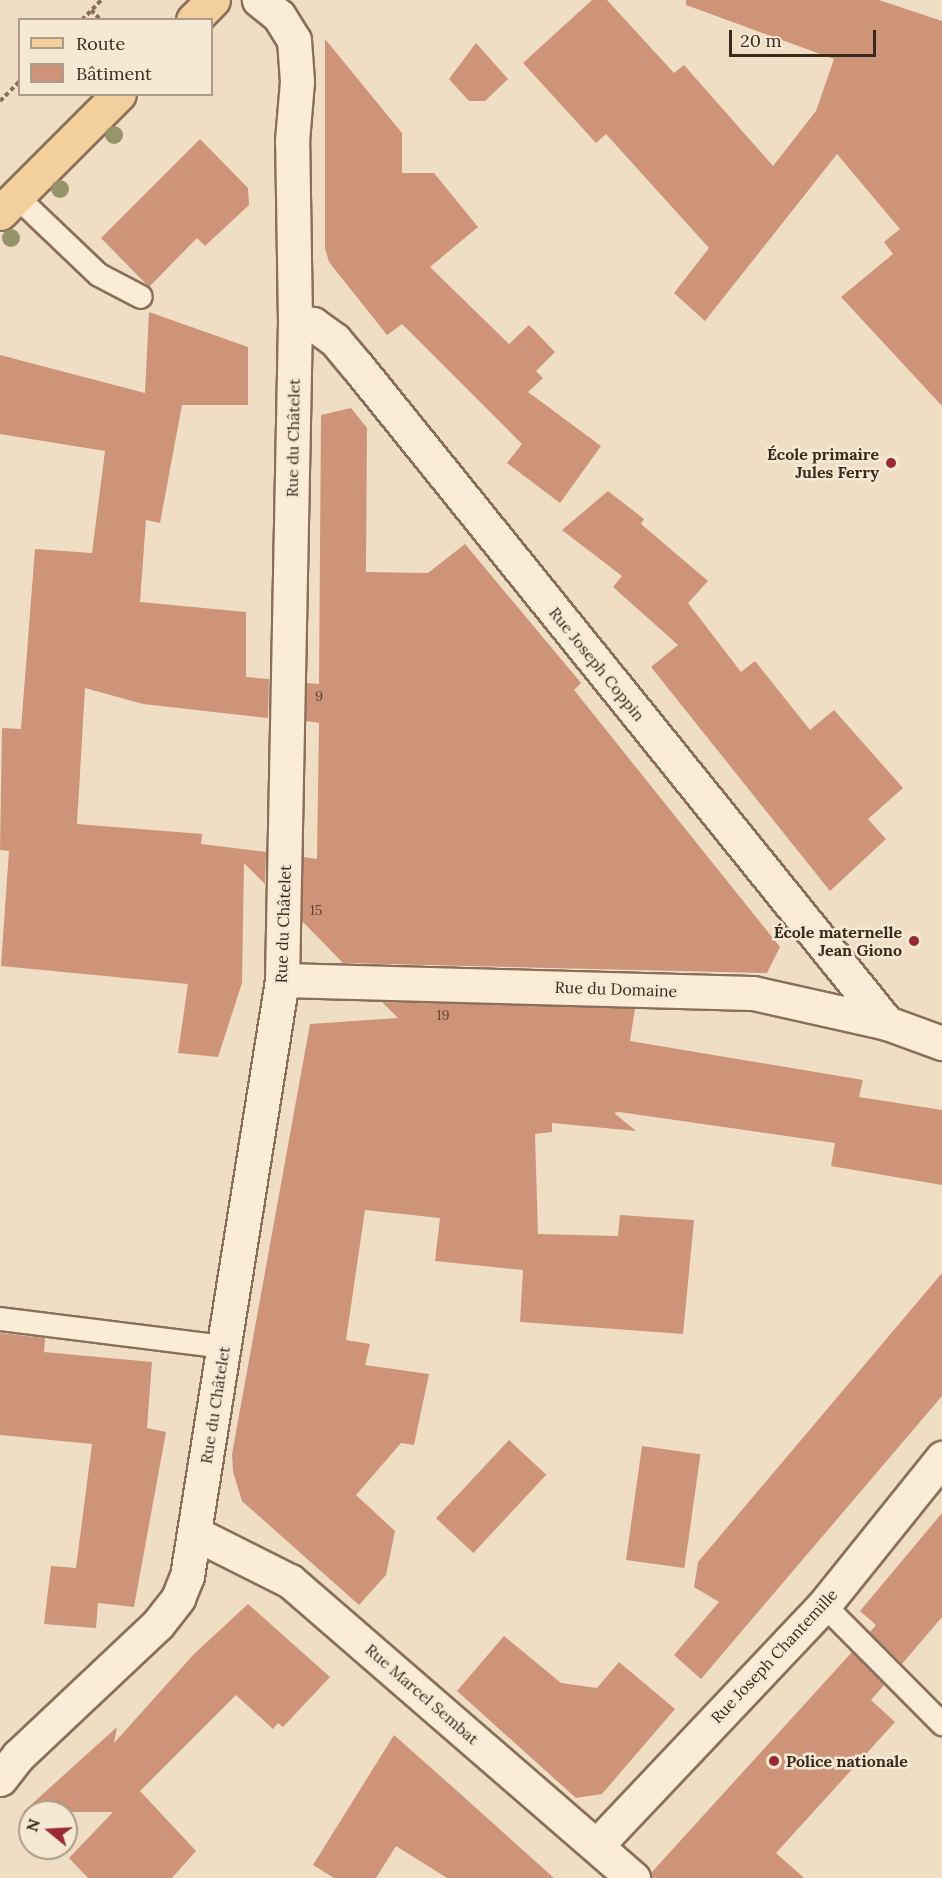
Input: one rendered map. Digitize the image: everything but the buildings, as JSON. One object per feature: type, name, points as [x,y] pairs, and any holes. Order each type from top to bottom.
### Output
[{"type":"main road","points":[[195,18],[213,0]]},
{"type":"main road","points":[[8,205],[117,96]]},
{"type":"street","name":"Rue du Châtelet","points":[[0,1779],[18,1756],[158,1624],[178,1598],[196,1534],[282,980],[295,322],[294,40],[279,16],[260,0]]},
{"type":"street","name":"Rue Joseph Coppin","points":[[295,322],[313,324],[350,357],[887,1023]]},
{"type":"street","name":"Rue du Domaine","points":[[282,980],[753,993],[887,1023],[942,1043]]},
{"type":"street","name":"Rue Joseph Chantemille","points":[[597,1845],[824,1605],[942,1458]]},
{"type":"street","name":"Rue Marcel Sembat","points":[[196,1534],[290,1581],[633,1878]]},
{"type":"lane","points":[[8,205],[99,275],[141,297]]},
{"type":"lane","points":[[0,1319],[224,1347]]},
{"type":"lane","points":[[824,1605],[942,1724]]},
{"type":"path","points":[[84,18],[101,0]]},
{"type":"path","points":[[91,10],[99,18]]},
{"type":"path","points":[[0,101],[18,83]]},
{"type":"place","name":"École primaire Jules Ferry","points":[[891,463]]},
{"type":"place","name":"École maternelle Jean Giono","points":[[914,941]]},
{"type":"place","name":"Police nationale","points":[[774,1761]]}]
